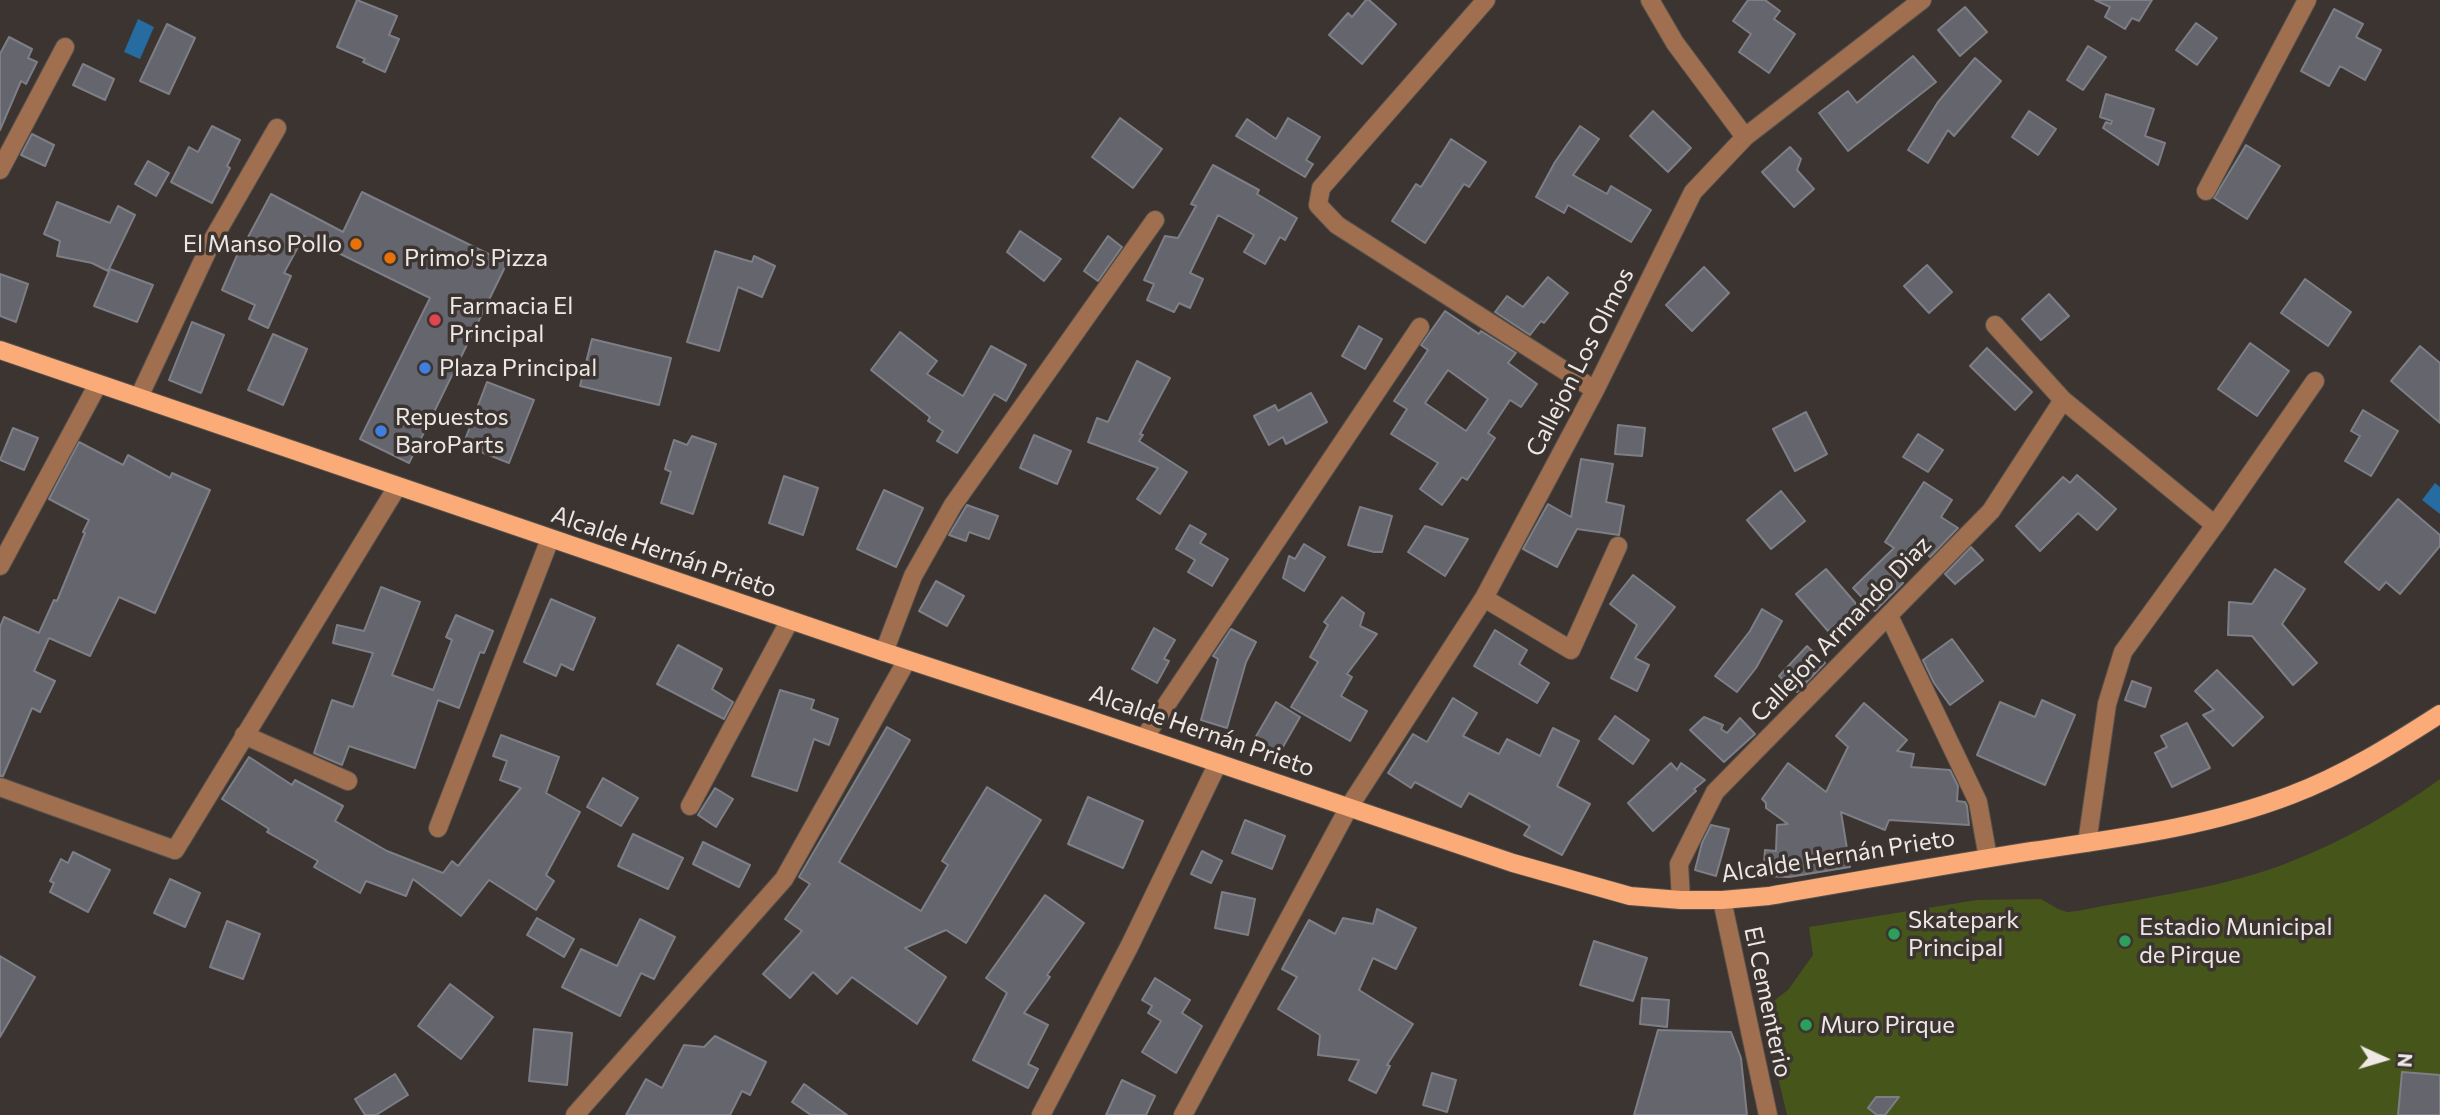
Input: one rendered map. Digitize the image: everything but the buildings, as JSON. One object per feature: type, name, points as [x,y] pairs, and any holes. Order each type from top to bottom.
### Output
[{"type":"main road","name":"Alcalde Hernán Prieto","points":[[0,350],[550,539],[1513,863],[1630,896],[1681,900],[1769,896],[2162,830],[2257,807],[2332,778],[2370,758],[2440,714]]},
{"type":"main road","name":"Alcalde Hernán Prieto","points":[[2407,735],[2440,708]]},
{"type":"street","points":[[1486,0],[1321,188],[1318,205],[1337,225],[1595,390]]},
{"type":"street","points":[[1650,0],[1675,43],[1745,137]]},
{"type":"street","name":"Callejon Los Olmos","points":[[1183,1115],[1349,807],[1484,598],[1595,390],[1693,192],[1745,137],[1922,0]]},
{"type":"street","points":[[2206,191],[2307,0]]},
{"type":"street","points":[[0,170],[65,47]]},
{"type":"street","points":[[139,397],[213,239],[277,128]]},
{"type":"street","points":[[884,652],[913,576],[953,505],[1155,220]]},
{"type":"street","points":[[1995,325],[2063,400],[2215,525]]},
{"type":"street","points":[[1144,738],[1420,327]]},
{"type":"street","points":[[2087,843],[2107,704],[2123,652],[2315,381]]},
{"type":"street","points":[[0,566],[98,384]]},
{"type":"street","name":"Callejon Armando Diaz","points":[[1681,900],[1679,864],[1716,792],[1991,511],[2063,400]]},
{"type":"street","points":[[0,787],[175,850],[397,487]]},
{"type":"street","points":[[438,828],[550,539]]},
{"type":"street","points":[[1484,598],[1571,650],[1618,546]]},
{"type":"street","points":[[1889,616],[1978,802],[1988,858]]},
{"type":"street","points":[[691,806],[790,620]]},
{"type":"street","points":[[575,1115],[784,879],[907,660]]},
{"type":"street","points":[[244,735],[348,781]]},
{"type":"street","points":[[1041,1115],[1130,945],[1218,763]]},
{"type":"street","name":"El Cementerio","points":[[1722,900],[1768,1115]]},
{"type":"green space","name":"Estadio Municipal de Pirque","points":[[2440,779],[2440,1115],[1787,1115],[1762,1010],[1788,990],[1813,955],[1809,927],[1977,900],[2041,899],[2067,912],[2078,911],[2224,883],[2293,861],[2337,841],[2401,806]]},
{"type":"water","points":[[138,19],[154,27],[140,59],[124,52]]},
{"type":"water","points":[[2435,483],[2440,487],[2440,514],[2422,500]]},
{"type":"place","name":"El Manso Pollo","points":[[356,244]]},
{"type":"place","name":"Primo's Pizza","points":[[390,258]]},
{"type":"place","name":"Farmacia El Principal","points":[[435,320]]},
{"type":"place","name":"Plaza Principal","points":[[425,368]]},
{"type":"place","name":"Repuestos BaroParts","points":[[381,431]]},
{"type":"place","name":"Skatepark Principal","points":[[1894,934]]},
{"type":"place","name":"Estadio Municipal de Pirque","points":[[2125,941]]},
{"type":"place","name":"Muro Pirque","points":[[1806,1025]]}]
